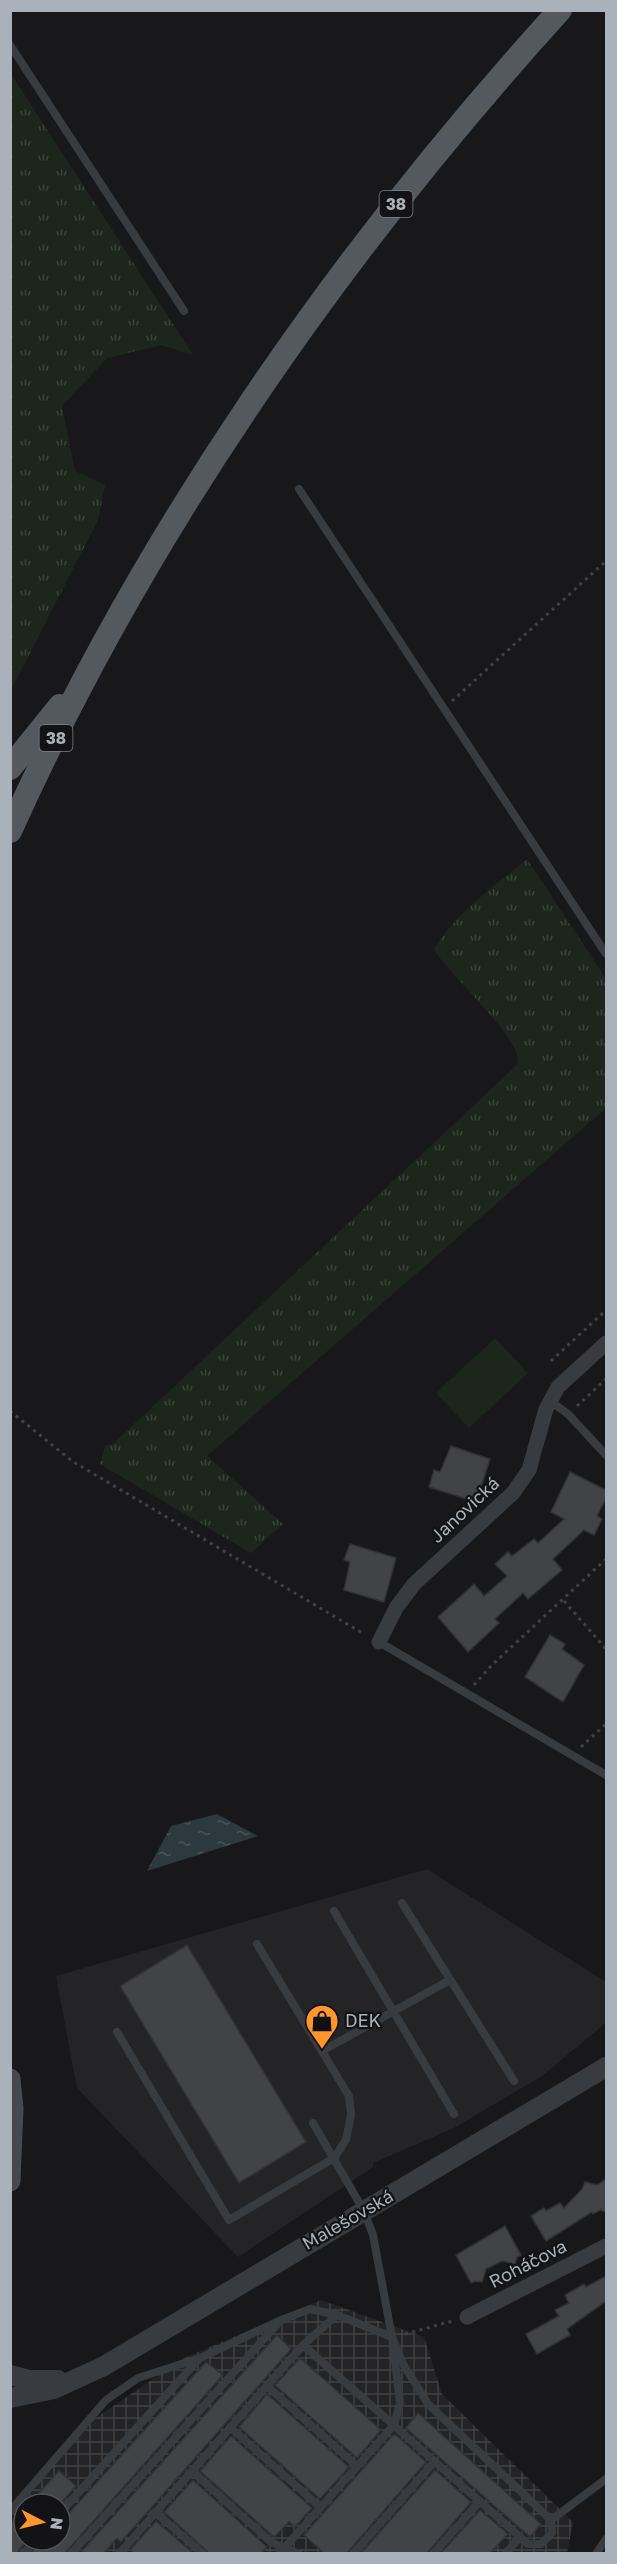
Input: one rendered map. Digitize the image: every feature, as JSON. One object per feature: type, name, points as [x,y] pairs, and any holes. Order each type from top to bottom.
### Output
[{"type":"main road","name":"38","points":[[10,831],[104,646],[207,472],[308,321],[381,222],[443,145],[560,10]]},
{"type":"main road","name":"38","points":[[10,768],[104,646]]},
{"type":"main road","points":[[10,2079],[13,2108],[10,2181]]},
{"type":"street","name":"Janovická","points":[[379,1642],[396,1608],[414,1584],[513,1493],[529,1470],[550,1401],[558,1387],[606,1343]]},
{"type":"street","name":"Malešovská","points":[[90,2373],[606,2067]]},
{"type":"street","name":"Roháčova","points":[[467,2317],[606,2246]]},
{"type":"street","points":[[10,2376],[53,2381],[90,2373]]},
{"type":"street","points":[[10,2398],[54,2389],[90,2373]]},
{"type":"lane","points":[[10,45],[184,311]]},
{"type":"lane","points":[[299,489],[606,954]]},
{"type":"lane","points":[[550,1401],[568,1414],[606,1455]]},
{"type":"lane","points":[[379,1642],[606,1775]]},
{"type":"lane","points":[[402,1903],[514,2081]]},
{"type":"lane","points":[[334,1911],[454,2114]]},
{"type":"lane","points":[[117,2032],[229,2220],[334,2158],[346,2140],[351,2115],[349,2096],[257,1944]]},
{"type":"lane","points":[[322,2051],[450,1980]]},
{"type":"lane","points":[[281,2550],[394,2425],[400,2403],[392,2337],[374,2235],[364,2211],[313,2123]]},
{"type":"lane","points":[[10,2511],[106,2400],[138,2378],[200,2358],[310,2309],[337,2315],[392,2337],[403,2364],[428,2404],[551,2520],[552,2533],[540,2544],[528,2544],[303,2344]]},
{"type":"lane","points":[[119,2553],[303,2344],[337,2315]]},
{"type":"lane","points":[[71,2553],[281,2320]]},
{"type":"lane","points":[[72,2500],[200,2358]]},
{"type":"lane","points":[[267,2386],[357,2466]]},
{"type":"lane","points":[[230,2427],[320,2507]]},
{"type":"lane","points":[[353,2553],[435,2461]]},
{"type":"lane","points":[[192,2471],[281,2550],[299,2553]]},
{"type":"lane","points":[[551,2520],[606,2479]]},
{"type":"lane","points":[[433,2553],[480,2501]]},
{"type":"lane","points":[[155,2512],[203,2553]]},
{"type":"lane","points":[[505,2553],[520,2537]]},
{"type":"lane","points":[[596,2553],[606,2539]]},
{"type":"path","points":[[444,708],[606,561]]},
{"type":"path","points":[[551,1361],[606,1310]]},
{"type":"path","points":[[568,1414],[606,1378]]},
{"type":"path","points":[[10,1411],[72,1461],[379,1642]]},
{"type":"path","points":[[467,1693],[491,1666],[606,1559]]},
{"type":"path","points":[[563,1601],[606,1649]]},
{"type":"path","points":[[574,1755],[606,1724]]},
{"type":"path","points":[[392,2337],[467,2317]]},
{"type":"shaded area","name":"DEK","points":[[427,1869],[606,1982],[606,2023],[542,2076],[454,2128],[373,2163],[373,2167],[238,2257],[77,2088],[56,1976]]},
{"type":"shaded area","points":[[321,2300],[424,2337],[442,2394],[573,2522],[567,2553],[11,2554],[12,2505],[12,2552],[72,2552],[72,2492],[23,2492],[75,2432],[184,2358]]},
{"type":"green space","points":[[11,74],[193,355],[162,345],[107,358],[62,406],[75,471],[105,485],[98,520],[11,690]]},
{"type":"green space","points":[[527,859],[606,979],[606,1108],[207,1456],[283,1524],[251,1553],[100,1464],[105,1446],[114,1443],[517,1065],[517,1054],[499,1025],[434,949],[465,911]]},
{"type":"green space","points":[[495,1338],[528,1373],[469,1428],[436,1393]]},
{"type":"water","points":[[217,1814],[258,1836],[147,1871],[171,1826]]},
{"type":"building","points":[[451,1446],[490,1459],[476,1502],[429,1487],[434,1470],[440,1472]]},
{"type":"building","points":[[570,1472],[606,1490],[606,1498],[597,1516],[602,1519],[594,1535],[584,1530],[553,1559],[562,1570],[528,1599],[523,1593],[495,1619],[499,1623],[468,1652],[438,1617],[474,1584],[484,1596],[507,1576],[495,1564],[508,1552],[512,1556],[534,1539],[538,1543],[564,1519],[551,1512]]},
{"type":"building","points":[[350,1544],[396,1558],[384,1602],[344,1590],[350,1562],[344,1560]]},
{"type":"building","points":[[550,1635],[565,1644],[562,1649],[584,1665],[563,1702],[525,1677]]},
{"type":"building","points":[[187,1945],[306,2142],[239,2183],[120,1986]]},
{"type":"building","points":[[606,2179],[606,2212],[600,2210],[593,2214],[592,2212],[546,2241],[531,2216],[544,2208],[546,2211],[560,2203],[564,2208],[582,2189],[585,2182],[597,2185]]},
{"type":"building","points":[[505,2226],[521,2255],[517,2257],[515,2264],[502,2261],[486,2269],[482,2282],[471,2283],[456,2255]]},
{"type":"building","points":[[606,2276],[606,2301],[567,2329],[570,2335],[537,2354],[526,2334],[559,2316],[555,2310],[569,2303],[565,2295],[584,2284],[586,2287]]},
{"type":"building","points":[[277,2335],[291,2349],[121,2542],[117,2538],[104,2553],[80,2553]]},
{"type":"building","points":[[300,2358],[381,2430],[357,2458],[275,2385]]},
{"type":"building","points":[[206,2362],[223,2375],[72,2545],[72,2510]]},
{"type":"building","points":[[267,2394],[349,2467],[320,2499],[239,2427]]},
{"type":"building","points":[[418,2413],[541,2524],[530,2537],[406,2428]]},
{"type":"building","points":[[393,2435],[396,2435],[426,2462],[347,2553],[324,2553],[304,2535]]},
{"type":"building","points":[[231,2436],[312,2508],[295,2527],[289,2522],[274,2537],[200,2471]]},
{"type":"building","points":[[435,2470],[471,2502],[427,2553],[361,2553]]},
{"type":"building","points":[[59,2471],[76,2486],[71,2492],[40,2492]]},
{"type":"building","points":[[193,2480],[267,2547],[261,2553],[209,2553],[164,2512]]},
{"type":"building","points":[[480,2510],[508,2534],[490,2553],[441,2553]]},
{"type":"building","points":[[156,2521],[193,2553],[134,2553],[130,2550]]},
{"type":"building","points":[[12,2522],[12,2552],[17,2553],[10,2553],[10,2524]]},
{"type":"building","points":[[32,2552],[66,2552],[65,2553]]},
{"type":"place","name":"DEK","points":[[322,2050]]}]
